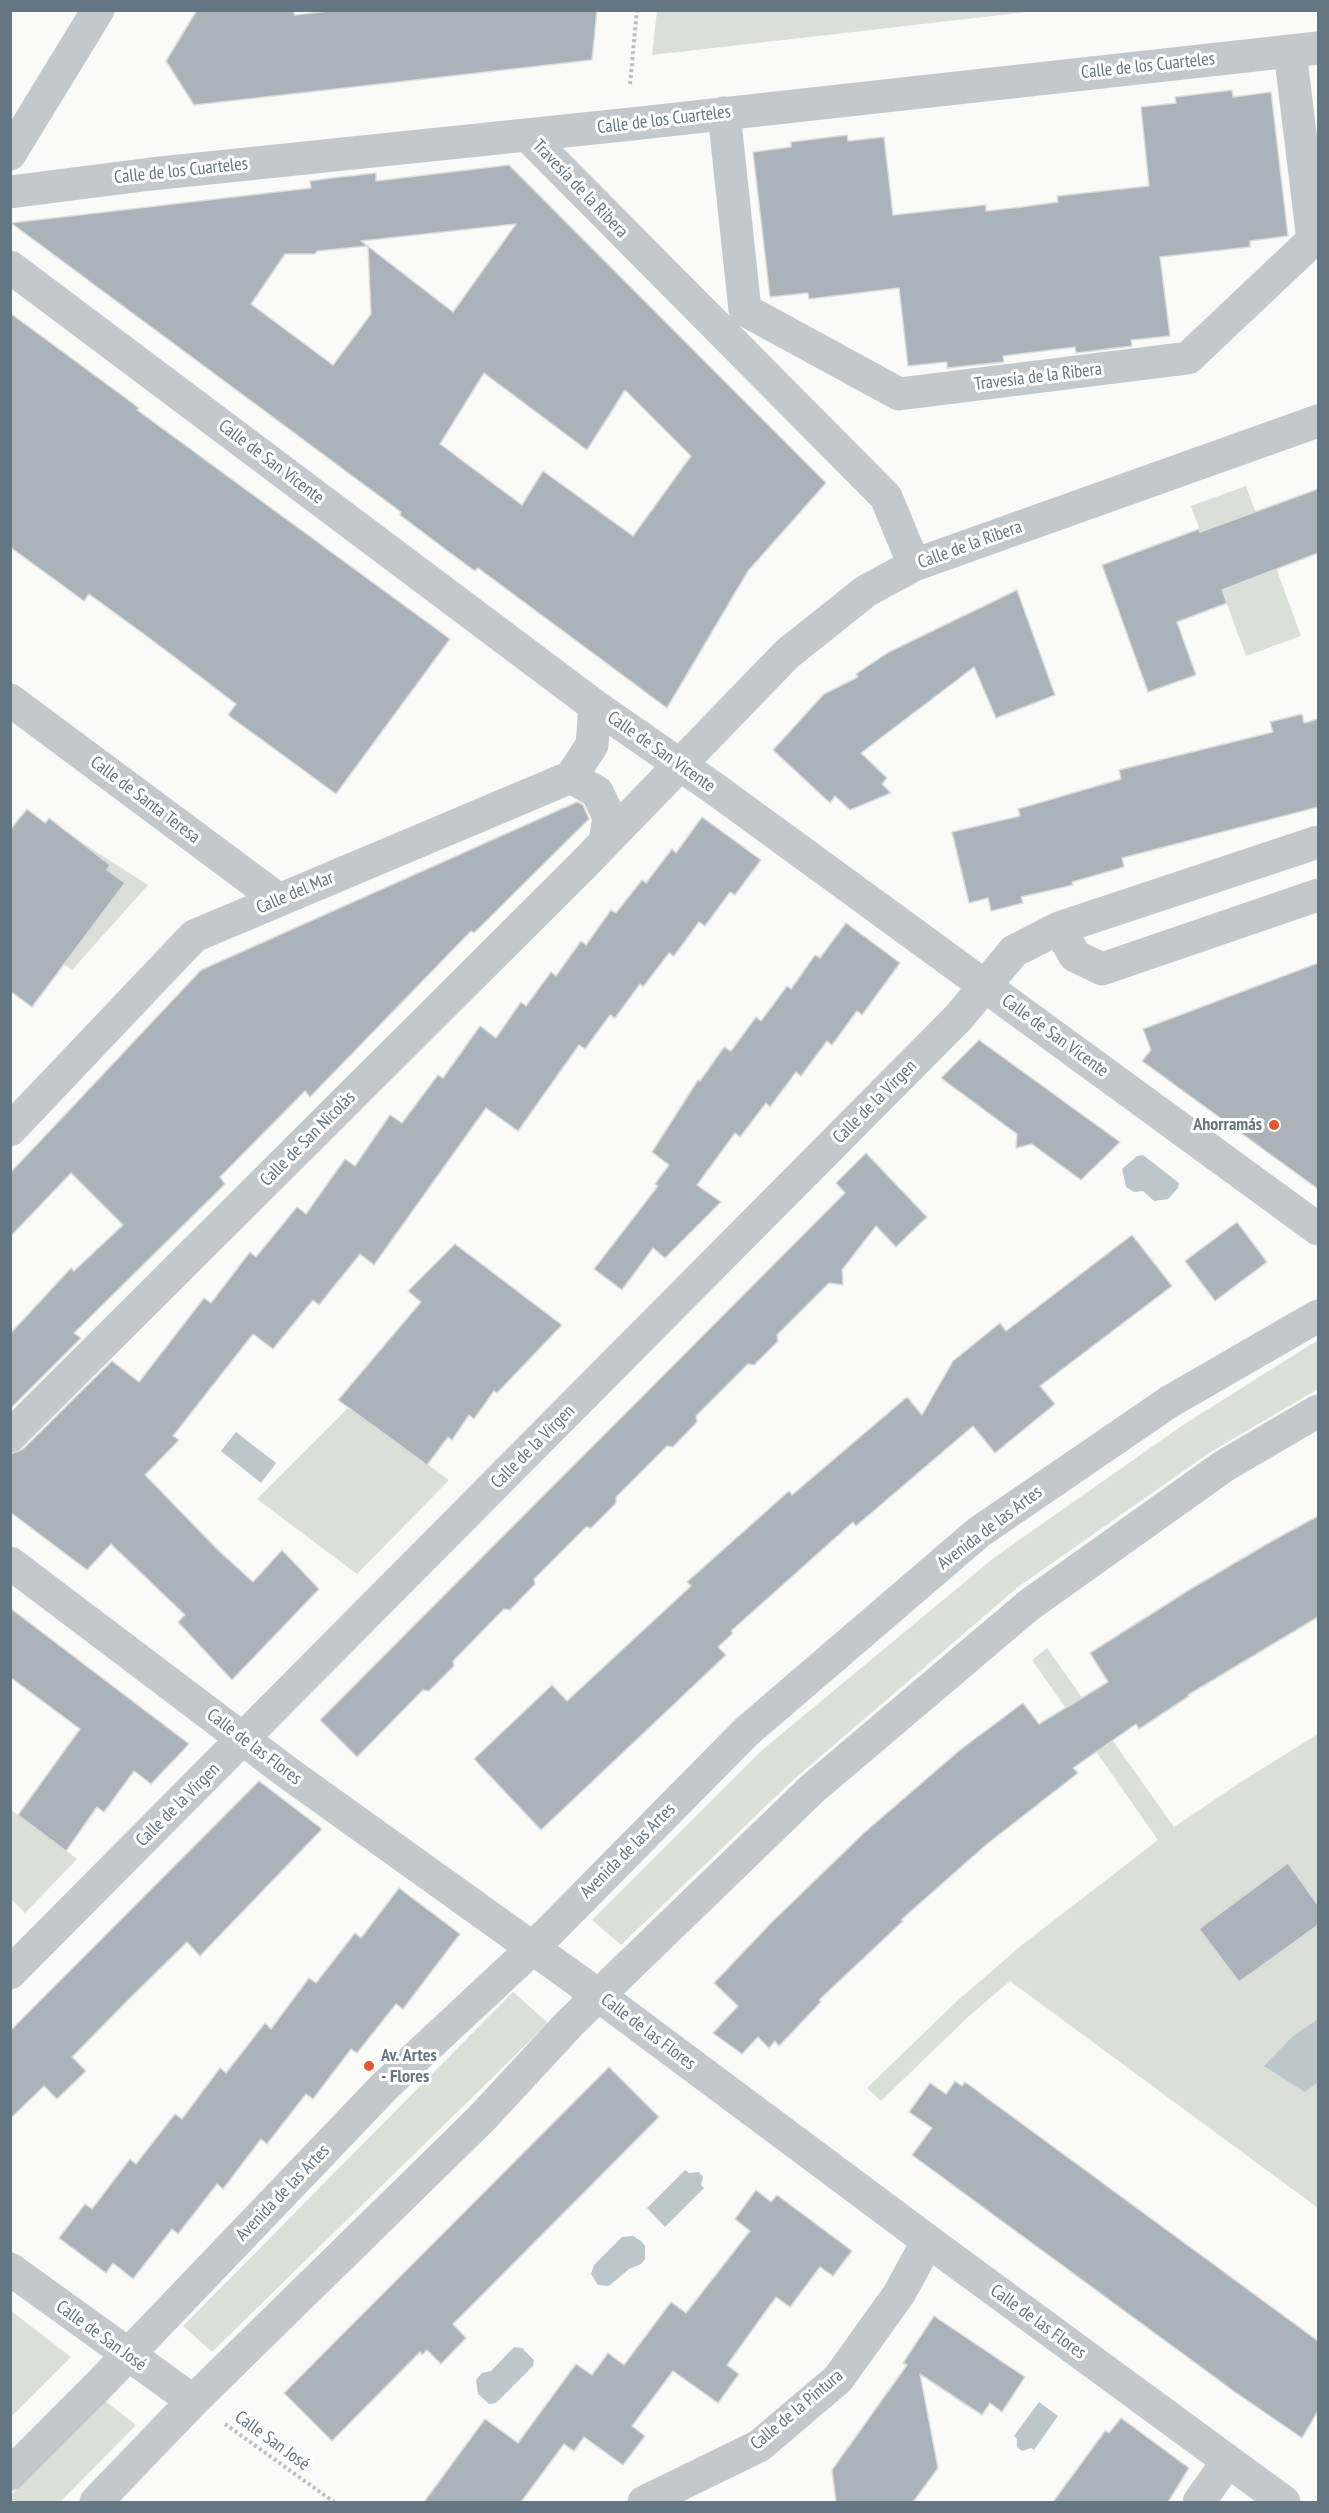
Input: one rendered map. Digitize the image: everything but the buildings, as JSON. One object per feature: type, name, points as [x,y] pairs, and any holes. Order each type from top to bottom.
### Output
[{"type":"street","points":[[10,154],[98,10]]},
{"type":"street","name":"Calle de los Cuarteles","points":[[10,192],[162,173],[1304,50]]},
{"type":"street","name":"Travesía de la Ribera","points":[[724,113],[745,310],[899,394],[1188,358],[1313,240],[1304,50]]},
{"type":"street","name":"Travesía de la Ribera","points":[[527,135],[886,497],[914,565]]},
{"type":"street","name":"Calle de San Vicente","points":[[10,267],[595,706],[986,986],[1318,1229]]},
{"type":"street","name":"Calle de la Ribera","points":[[679,764],[787,654],[866,591],[914,565],[1318,421]]},
{"type":"street","name":"Calle de Santa Teresa","points":[[10,700],[279,900]]},
{"type":"street","points":[[595,706],[592,746],[571,777],[597,792],[609,817],[605,842]]},
{"type":"street","name":"Calle de San Nicolás","points":[[10,1436],[605,842],[679,764]]},
{"type":"street","name":"Calle del Mar","points":[[15,1118],[194,936],[571,777]]},
{"type":"street","name":"Calle de la Virgen","points":[[10,1973],[950,1026],[1014,951],[1059,928],[1318,842]]},
{"type":"street","points":[[1059,928],[1074,956],[1101,969],[1318,895]]},
{"type":"street","name":"Avenida de las Artes","points":[[10,2474],[128,2355],[385,2086],[532,1949],[746,1732],[979,1532],[1169,1402],[1318,1316]]},
{"type":"street","points":[[96,2502],[193,2401],[481,2119],[598,1995],[812,1789],[1029,1605],[1224,1466],[1318,1412]]},
{"type":"street","name":"Calle de las Flores","points":[[10,1563],[243,1738],[598,1995],[1284,2502]]},
{"type":"street","name":"Calle de la Pintura","points":[[644,2502],[759,2446],[838,2379],[899,2294],[928,2241]]},
{"type":"street","name":"Calle de San José","points":[[10,2269],[193,2401]]},
{"type":"street","points":[[1199,2502],[1228,2462]]},
{"type":"path","points":[[632,124],[630,79],[637,10]]},
{"type":"path","name":"Calle San José","points":[[193,2401],[334,2502]]},
{"type":"shaded area","points":[[657,10],[1036,11],[652,55]]},
{"type":"shaded area","points":[[1246,486],[1301,636],[1246,656],[1191,506]]},
{"type":"shaded area","points":[[59,828],[148,885],[72,970],[11,929]]},
{"type":"shaded area","points":[[1143,1155],[1179,1183],[1178,1188],[1168,1199],[1154,1201],[1143,1191],[1134,1192],[1126,1187],[1122,1169],[1137,1156]]},
{"type":"shaded area","points":[[1318,1340],[1318,1389],[1209,1453],[1018,1587],[793,1780],[621,1945],[592,1920],[761,1751],[995,1557],[1183,1425]]},
{"type":"shaded area","points":[[349,1407],[449,1480],[357,1574],[257,1499]]},
{"type":"shaded area","points":[[236,1432],[276,1463],[261,1483],[221,1451]]},
{"type":"shaded area","points":[[1047,1648],[1174,1827],[1318,1734],[1318,2208],[1010,1981],[969,2016],[881,2101],[867,2088],[957,2001],[1022,1945],[1158,1840],[1032,1660]]},
{"type":"shaded area","points":[[10,1809],[77,1859],[25,1913],[11,1899]]},
{"type":"shaded area","points":[[513,1992],[548,2023],[212,2352],[183,2326]]},
{"type":"shaded area","points":[[1318,2019],[1318,2082],[1305,2092],[1264,2066],[1293,2036]]},
{"type":"shaded area","points":[[685,2170],[689,2173],[699,2172],[703,2177],[701,2185],[704,2188],[665,2227],[647,2208]]},
{"type":"shaded area","points":[[633,2236],[645,2246],[645,2259],[609,2286],[598,2285],[591,2274],[594,2265],[622,2237]]},
{"type":"shaded area","points":[[10,2310],[71,2357],[11,2417],[10,2417]]},
{"type":"shaded area","points":[[514,2347],[522,2348],[534,2360],[533,2366],[496,2403],[489,2404],[478,2394],[476,2380],[482,2373],[491,2371]]},
{"type":"shaded area","points":[[105,2401],[136,2425],[60,2502],[11,2502],[11,2495]]},
{"type":"shaded area","points":[[1039,2402],[1058,2416],[1034,2450],[1031,2448],[1022,2451],[1017,2447],[1017,2439],[1014,2436]]},
{"type":"place","name":"Ahorramás","points":[[1274,1125]]},
{"type":"place","name":"Av. Artes - Flores","points":[[369,2066]]}]
